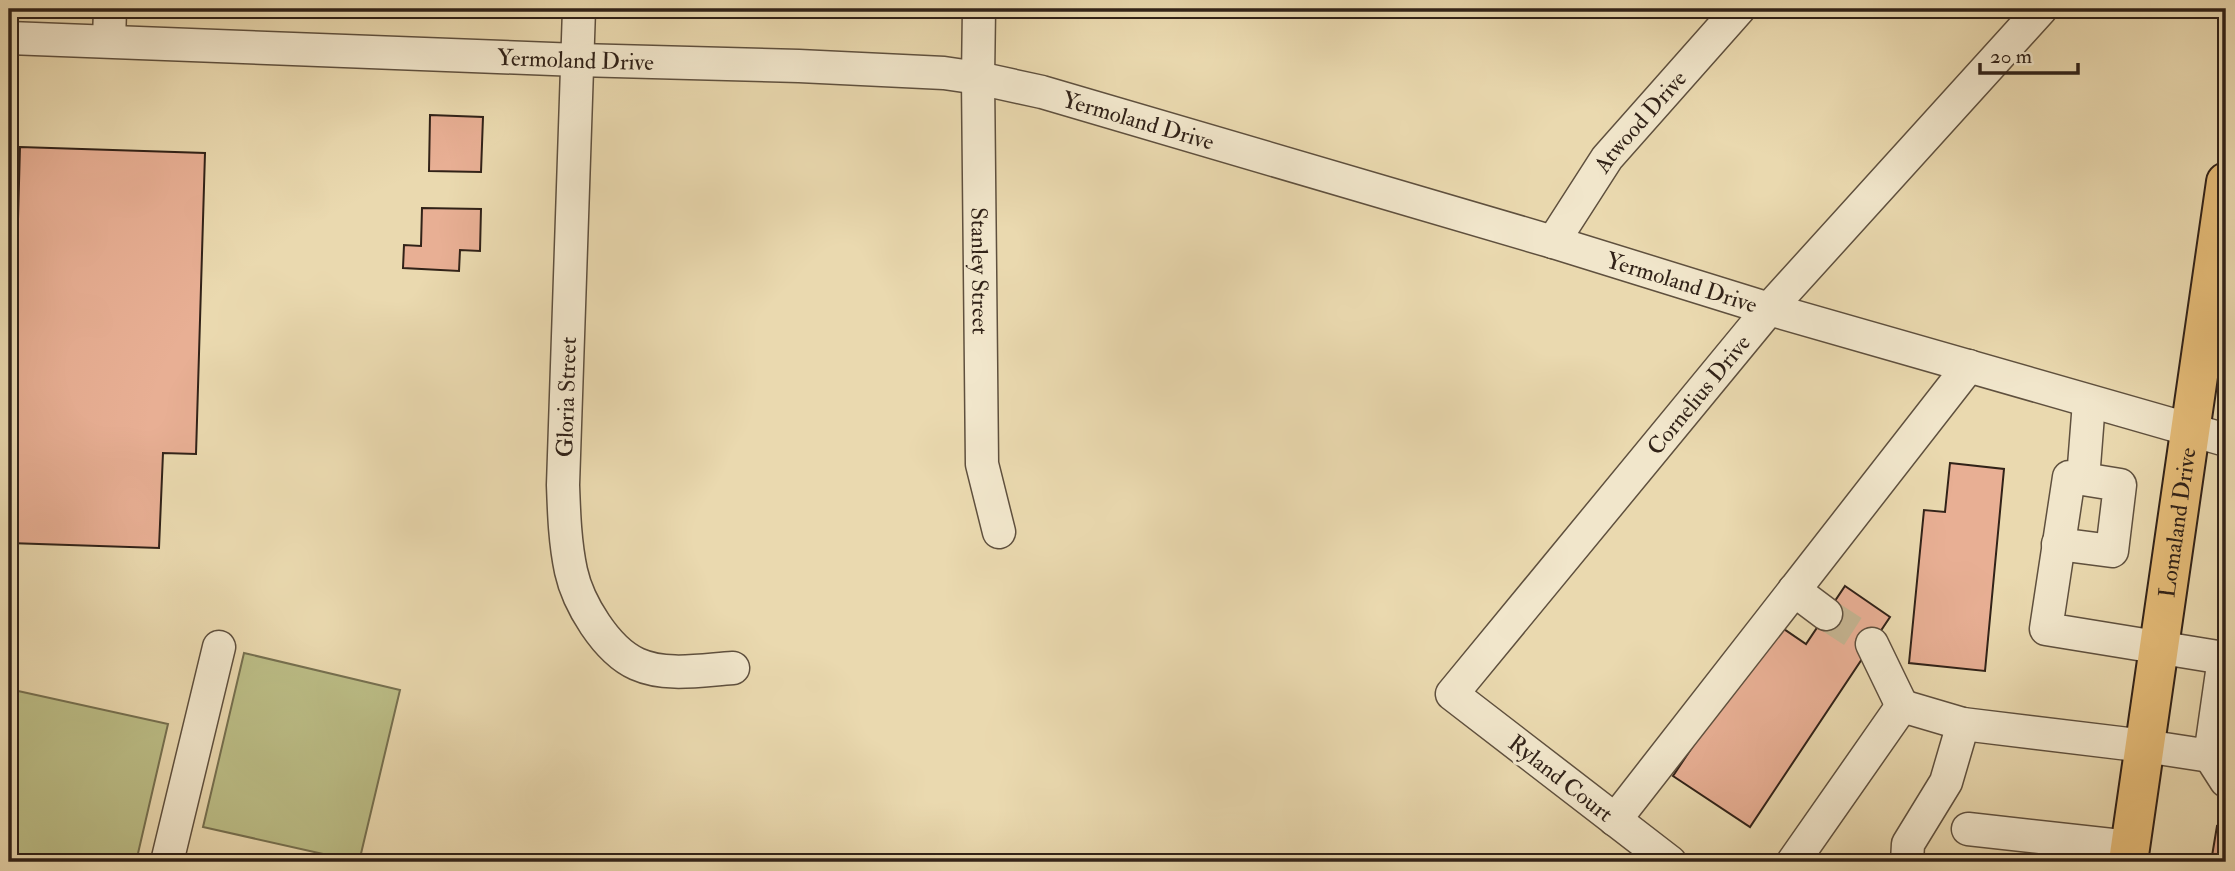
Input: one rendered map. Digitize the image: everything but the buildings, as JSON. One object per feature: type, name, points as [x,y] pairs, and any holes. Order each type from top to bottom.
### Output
[{"type":"main road","name":"Lomaland Drive","points":[[2129,855],[2160,647],[2208,435],[2226,182]]},
{"type":"street","points":[[109,41],[110,9]]},
{"type":"street","name":"Gloria Street","points":[[579,9],[563,485],[571,573],[582,601],[598,629],[614,647],[637,664],[660,670],[686,672],[733,668]]},
{"type":"street","name":"Stanley Street","points":[[979,9],[982,464],[999,532]]},
{"type":"street","name":"Atwood Drive","points":[[1553,242],[1607,158],[1739,9]]},
{"type":"street","name":"Cornelius Drive","points":[[1452,694],[1769,309],[2041,9]]},
{"type":"street","name":"Yermoland Drive","points":[[9,38],[799,66],[978,78],[1042,92],[1553,242],[1769,309],[2208,435]]},
{"type":"street","points":[[1615,820],[1969,366]]},
{"type":"street","points":[[2083,479],[2089,402]]},
{"type":"street","points":[[1872,645],[1902,706],[1962,724],[2145,746],[2221,765],[2224,668],[2160,647],[2046,629],[2058,544],[2069,477],[2120,485],[2112,551],[2058,544]]},
{"type":"street","points":[[1794,590],[1826,614]]},
{"type":"street","points":[[167,862],[219,647]]},
{"type":"street","name":"Ryland Court","points":[[1452,694],[1671,862]]},
{"type":"street","points":[[1793,862],[1902,706]]},
{"type":"street","points":[[1907,862],[1908,844],[1946,782],[1962,724]]},
{"type":"street","points":[[1968,829],[2129,855]]},
{"type":"green space","points":[[244,653],[400,690],[359,862],[203,827]]},
{"type":"green space","points":[[9,689],[168,724],[136,862],[9,862]]},
{"type":"tunnel","points":[[1826,614],[1872,644]]}]
